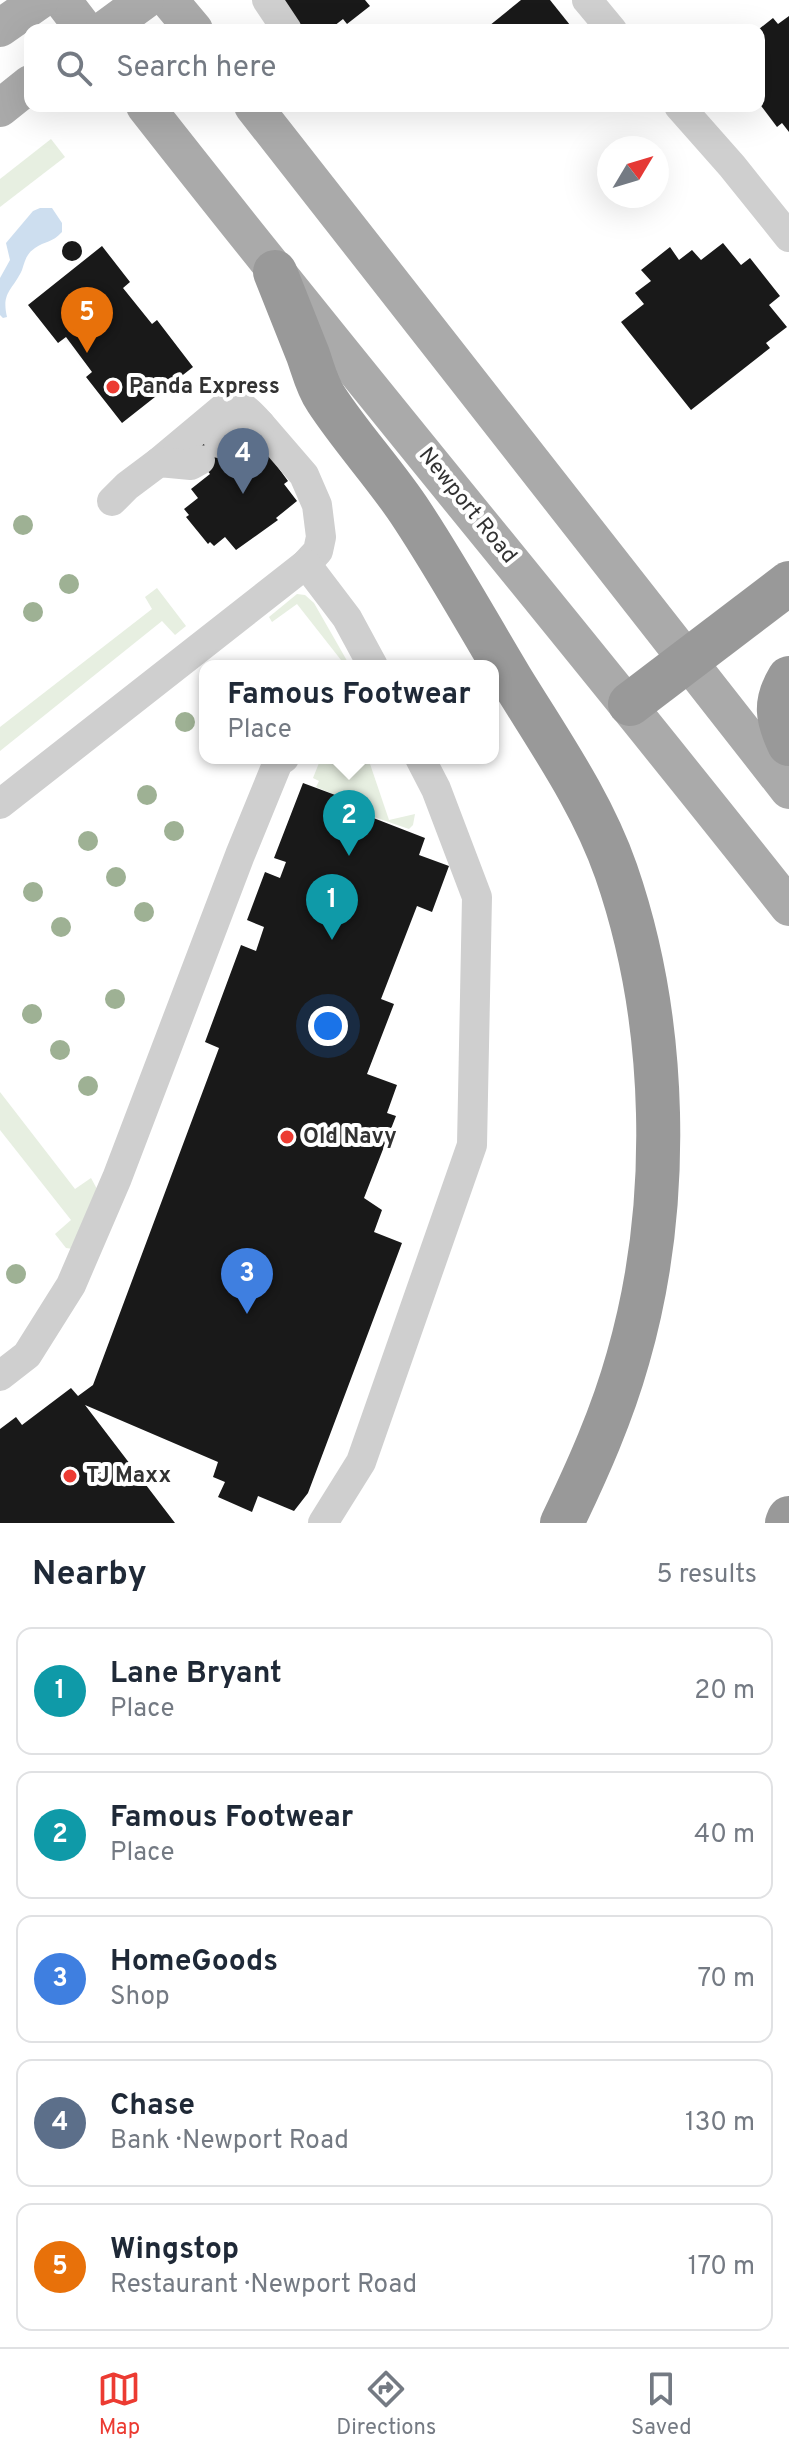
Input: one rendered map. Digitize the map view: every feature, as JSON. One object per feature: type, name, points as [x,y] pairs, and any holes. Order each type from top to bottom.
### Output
[{"type":"highway","points":[[275,272],[324,396],[411,513],[570,774],[616,871],[636,945],[651,1033],[657,1102],[652,1229],[641,1303],[628,1357],[608,1419],[562,1523]]},
{"type":"highway","points":[[630,704],[789,583]]},
{"type":"highway","points":[[789,678],[777,704],[789,744]]},
{"type":"main road","points":[[0,28],[40,0]]},
{"type":"main road","points":[[62,0],[80,24]]},
{"type":"main road","points":[[112,24],[145,0]]},
{"type":"main road","points":[[169,0],[189,24]]},
{"type":"main road","points":[[0,108],[24,89]]},
{"type":"main road","name":"Newport Road","points":[[150,112],[275,272],[630,704],[789,907]]},
{"type":"main road","points":[[258,112],[789,790]]},
{"type":"lane","points":[[267,0],[283,24]]},
{"type":"lane","points":[[587,0],[607,24]]},
{"type":"lane","points":[[684,112],[789,237]]},
{"type":"lane","points":[[0,804],[306,564],[318,551],[321,537],[317,505],[304,475],[244,407],[236,404],[226,406],[112,501]]},
{"type":"lane","points":[[159,462],[191,465],[241,428],[260,424]]},
{"type":"lane","points":[[306,564],[347,618],[370,660]]},
{"type":"lane","points":[[0,1376],[27,1355],[71,1285],[117,1178],[277,764]]},
{"type":"lane","points":[[323,1523],[361,1462],[472,1145],[477,897],[436,789],[423,764]]},
{"type":"shaded area","points":[[51,139],[65,157],[0,207],[0,179]]},
{"type":"shaded area","points":[[157,588],[186,626],[175,635],[162,621],[0,751],[0,727],[152,609],[145,597]]},
{"type":"shaded area","points":[[297,594],[305,595],[314,603],[347,660],[341,660],[297,604],[272,622],[269,617]]},
{"type":"shaded area","points":[[319,764],[370,764],[389,820],[415,814],[413,825],[409,829],[345,807],[345,799],[316,787],[319,781],[313,778]]},
{"type":"shaded area","points":[[0,1092],[75,1189],[91,1178],[97,1189],[73,1249],[66,1248],[55,1234],[71,1220],[0,1130]]},
{"type":"water","points":[[52,208],[62,223],[62,232],[28,255],[7,296],[7,317],[3,318],[0,315],[0,278],[10,260],[6,243],[33,211]]},
{"type":"building","points":[[277,0],[365,0],[370,6],[347,24],[343,19],[337,24],[295,24]]},
{"type":"building","points":[[521,0],[550,0],[569,24],[491,24]]},
{"type":"building","points":[[789,16],[789,132],[782,123],[777,127],[765,111],[765,24],[773,18],[778,24]]},
{"type":"building","points":[[72,241],[79,244],[82,251],[79,258],[72,261],[65,258],[62,251],[65,244]]},
{"type":"building","points":[[723,243],[741,265],[750,258],[780,296],[769,305],[787,327],[766,343],[770,348],[691,410],[621,322],[644,304],[635,293],[651,281],[641,270],[670,247],[679,260],[692,250],[701,260]]},
{"type":"building","points":[[102,246],[130,282],[123,288],[152,324],[157,320],[193,367],[122,423],[86,377],[92,372],[66,337],[58,343],[28,305]]},
{"type":"building","points":[[212,434],[231,458],[252,438],[255,442],[258,440],[288,481],[284,484],[297,501],[276,518],[278,520],[236,550],[225,537],[214,546],[210,542],[208,544],[186,517],[189,515],[184,509],[198,498],[191,489],[210,474],[191,450]]},
{"type":"building","points":[[303,783],[346,799],[345,807],[425,838],[419,855],[449,866],[432,912],[417,906],[381,999],[394,1004],[367,1074],[397,1085],[387,1113],[396,1116],[364,1198],[382,1210],[374,1232],[402,1243],[308,1493],[294,1511],[258,1496],[252,1512],[218,1497],[225,1482],[213,1477],[218,1462],[85,1405],[175,1523],[0,1523],[0,1429],[16,1417],[22,1425],[71,1388],[78,1396],[93,1385],[219,1048],[205,1042],[241,945],[256,951],[264,927],[247,920],[265,872],[280,878],[286,862],[274,858]]},
{"type":"place","name":"Wingstop","points":[[87,353]]},
{"type":"place","name":"Panda Express","points":[[113,387]]},
{"type":"place","name":"Chase","points":[[243,494]]},
{"type":"place","name":"Famous Footwear","points":[[349,856]]},
{"type":"place","name":"Lane Bryant","points":[[332,940]]},
{"type":"place","name":"Old Navy","points":[[287,1137]]},
{"type":"place","name":"HomeGoods","points":[[247,1314]]},
{"type":"place","name":"TJ Maxx","points":[[70,1476]]}]
